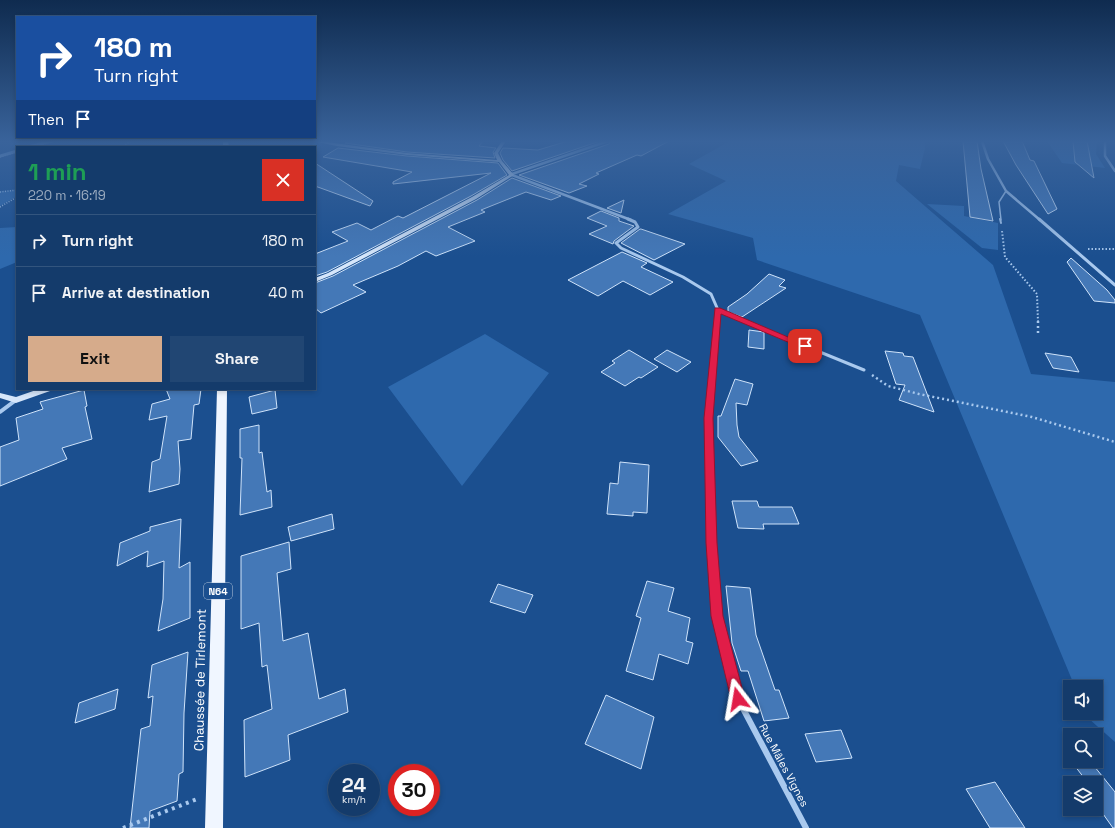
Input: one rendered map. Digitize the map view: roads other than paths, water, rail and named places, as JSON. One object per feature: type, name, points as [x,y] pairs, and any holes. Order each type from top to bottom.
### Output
[{"type":"main road","name":"Chaussée de Tirlemont","points":[[214,828],[222,390]]},
{"type":"street","points":[[316,280],[330,274],[504,180]]},
{"type":"street","points":[[524,180],[635,222],[638,227],[616,243],[621,248],[683,277],[711,294],[718,310]]},
{"type":"street","points":[[1000,180],[1006,191],[1074,248],[1115,285]]},
{"type":"street","name":"Rue Mâles Vignes","points":[[718,310],[709,418],[711,543],[717,616],[738,699],[806,828]]},
{"type":"street","points":[[0,412],[16,400],[44,390]]},
{"type":"street","points":[[0,395],[16,400]]},
{"type":"lane","points":[[1001,223],[998,201],[1000,195],[1006,191]]},
{"type":"lane","points":[[718,310],[864,370]]}]
